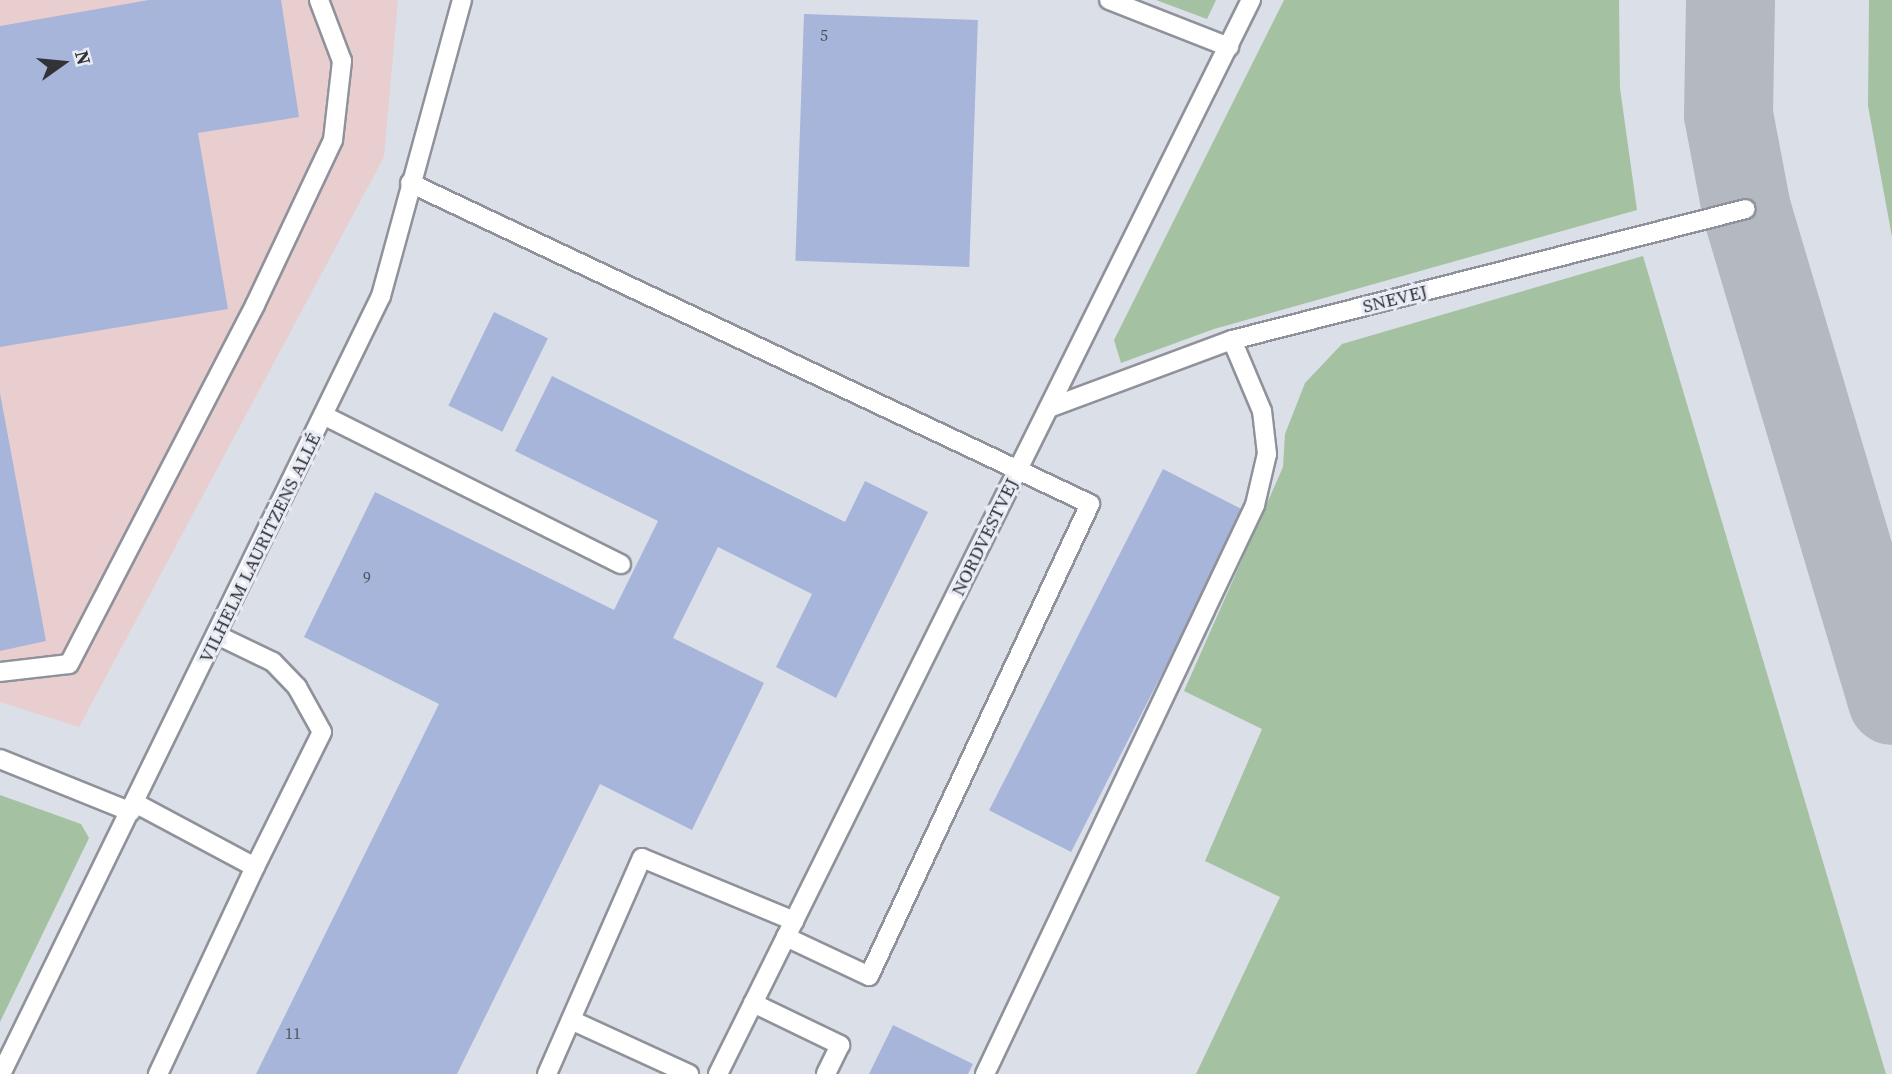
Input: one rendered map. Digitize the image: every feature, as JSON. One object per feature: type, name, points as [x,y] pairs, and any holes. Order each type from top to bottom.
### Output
[{"type":"lane","points":[[0,672],[69,664],[261,293],[333,140],[342,61],[319,0]]},
{"type":"lane","name":"VILHELM LAURITZENS ALLÉ","points":[[1,1074],[326,416],[381,296],[462,0]]},
{"type":"lane","points":[[1109,0],[1229,47]]},
{"type":"lane","name":"NORDVESTVEJ","points":[[718,1074],[1251,0]]},
{"type":"lane","points":[[410,183],[1090,504],[869,976],[790,929],[642,858],[547,1074]]},
{"type":"lane","name":"SNEVEJ","points":[[1049,408],[1232,340],[1746,209]]},
{"type":"lane","points":[[985,1074],[1255,505],[1267,454],[1262,411],[1232,340]]},
{"type":"lane","points":[[326,416],[621,564]]},
{"type":"lane","points":[[158,1074],[322,732],[297,687],[273,662],[217,635]]},
{"type":"lane","points":[[0,759],[133,807],[255,867]]},
{"type":"lane","points":[[753,1003],[840,1045],[826,1074]]},
{"type":"lane","points":[[571,1020],[689,1074]]},
{"type":"shaded area","points":[[0,0],[398,0],[384,157],[79,727],[0,702]]},
{"type":"green space","points":[[1156,0],[1216,0],[1207,19]]},
{"type":"green space","points":[[1284,0],[1619,0],[1620,88],[1637,210],[1214,329],[1121,363],[1114,340]]},
{"type":"green space","points":[[1869,0],[1892,0],[1892,237],[1868,106]]},
{"type":"green space","points":[[1643,256],[1886,1074],[1196,1074],[1280,897],[1205,861],[1262,729],[1184,691],[1283,467],[1285,434],[1305,383],[1342,344]]},
{"type":"green space","points":[[0,795],[81,824],[89,838],[0,1022]]},
{"type":"building","points":[[149,0],[281,0],[299,117],[198,133],[228,309],[0,347],[0,26]]},
{"type":"building","points":[[804,14],[978,20],[969,267],[795,261]]},
{"type":"building","points":[[494,312],[548,338],[502,432],[448,405]]},
{"type":"building","points":[[552,376],[845,522],[865,481],[928,512],[836,698],[776,667],[812,594],[718,547],[673,638],[764,683],[692,830],[600,784],[457,1074],[256,1074],[439,704],[304,637],[375,492],[614,610],[658,521],[515,451]]},
{"type":"building","points":[[0,393],[46,641],[0,651]]},
{"type":"building","points":[[1163,469],[1245,511],[1071,852],[989,810]]},
{"type":"building","points":[[893,1025],[973,1064],[968,1074],[869,1074]]},
{"type":"taxiway","points":[[1730,0],[1728,114],[1746,209],[1892,700]]}]
